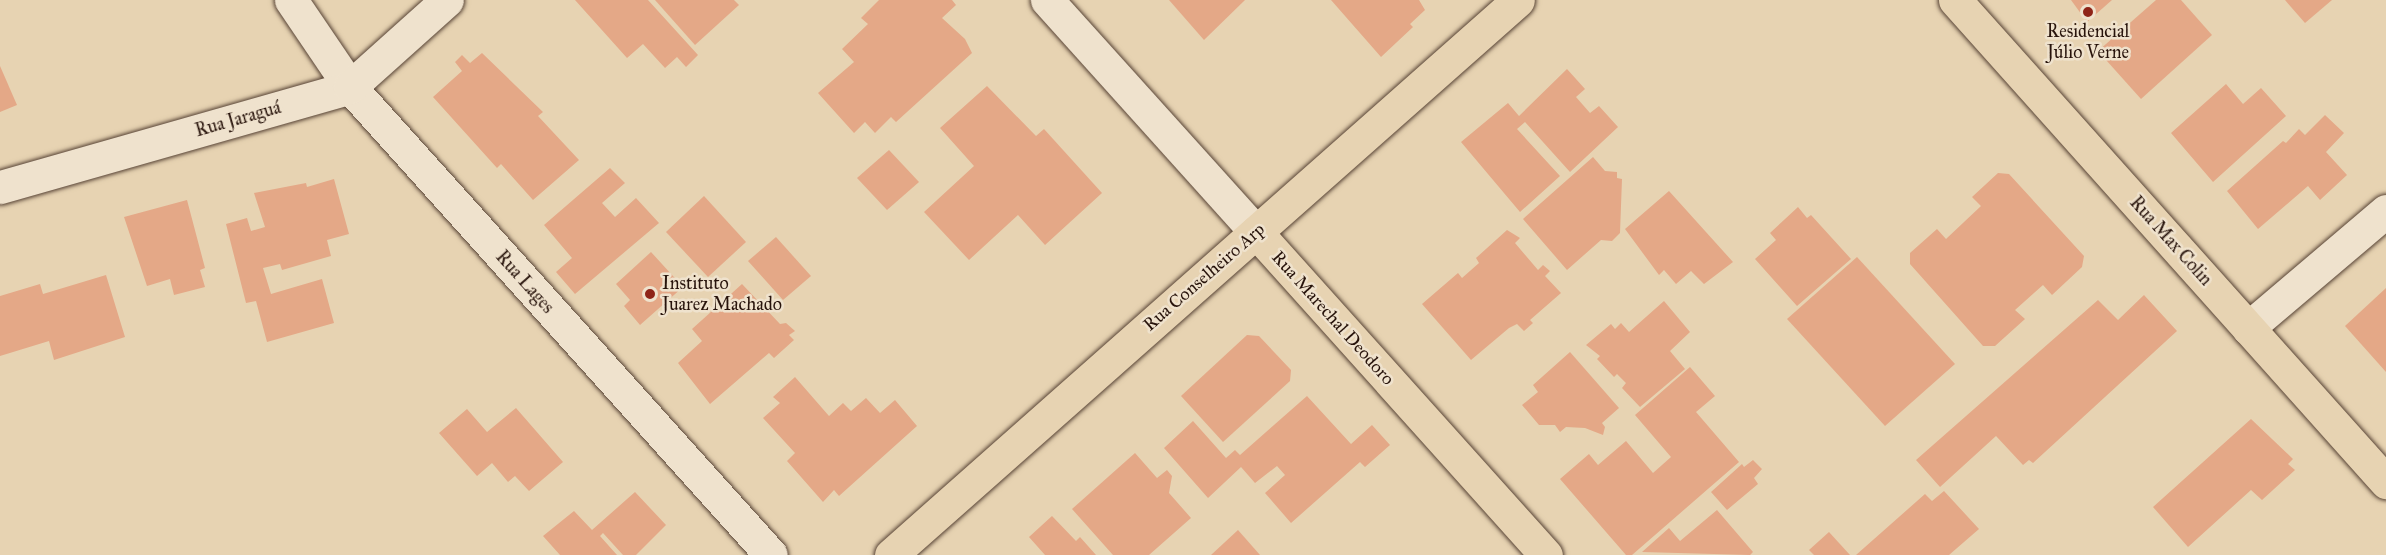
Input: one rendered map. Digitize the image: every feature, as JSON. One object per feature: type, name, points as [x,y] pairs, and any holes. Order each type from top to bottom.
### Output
[{"type":"main road","name":"Rua Conselheiro Arp","points":[[891,555],[1518,0]]},
{"type":"main road","name":"Rua Max Colin","points":[[1955,0],[2386,482]]},
{"type":"main road","name":"Rua Marechal Deodoro","points":[[1256,232],[1546,555]]},
{"type":"street","name":"Rua Lages","points":[[291,0],[350,87],[771,555]]},
{"type":"street","name":"Rua Jaraguá","points":[[0,187],[350,87],[447,0]]},
{"type":"street","name":"Rua Marechal Deodoro","points":[[1047,0],[1256,232]]},
{"type":"street","points":[[2248,328],[2386,211]]},
{"type":"building","points":[[575,0],[648,0],[698,55],[686,67],[677,57],[665,68],[643,44],[627,58]]},
{"type":"building","points":[[655,0],[734,0],[739,5],[695,45]]},
{"type":"building","points":[[879,0],[952,0],[956,5],[942,18],[965,39],[972,53],[896,122],[891,117],[875,133],[865,122],[854,133],[818,93],[854,62],[842,49],[868,24],[861,18]]},
{"type":"building","points":[[1169,0],[1245,0],[1204,40]]},
{"type":"building","points":[[1331,0],[1419,0],[1425,10],[1410,24],[1413,27],[1381,57]]},
{"type":"building","name":"Residencial Júlio Verne","points":[[2071,0],[2112,0],[2087,22]]},
{"type":"building","points":[[2156,0],[2181,0],[2212,35],[2141,99],[2098,51]]},
{"type":"building","points":[[2285,0],[2332,0],[2305,23]]},
{"type":"building","points":[[482,53],[543,112],[538,116],[579,160],[533,200],[501,164],[497,168],[433,97],[462,71],[455,62],[462,55],[470,63]]},
{"type":"building","points":[[0,66],[17,105],[0,112]]},
{"type":"building","points":[[1567,69],[1585,89],[1576,97],[1590,113],[1599,106],[1618,127],[1570,172],[1525,122],[1517,129],[1560,176],[1520,212],[1461,142],[1508,103],[1519,116]]},
{"type":"building","points":[[2226,84],[2243,104],[2261,88],[2286,116],[2213,182],[2171,133]]},
{"type":"building","points":[[987,86],[1036,136],[1044,129],[1102,193],[1045,245],[1018,215],[969,260],[924,212],[974,166],[940,128]]},
{"type":"building","points":[[2325,115],[2344,133],[2326,152],[2347,175],[2320,200],[2308,186],[2258,229],[2227,191],[2283,141],[2286,143],[2299,129],[2305,135]]},
{"type":"building","points":[[889,150],[919,182],[887,210],[857,178]]},
{"type":"building","points":[[1593,157],[1605,171],[1617,172],[1617,178],[1622,179],[1620,233],[1612,241],[1601,240],[1567,270],[1523,219]]},
{"type":"building","points":[[610,168],[625,183],[602,203],[615,217],[636,198],[659,223],[575,294],[556,272],[572,258],[544,225]]},
{"type":"building","points":[[1998,173],[2009,174],[2084,256],[2082,267],[2052,295],[2043,285],[2015,310],[2025,319],[1995,346],[1983,346],[1910,264],[1910,253],[1937,229],[1946,239],[1981,206],[1972,197]]},
{"type":"building","points":[[334,179],[349,234],[327,240],[331,256],[282,270],[280,264],[263,268],[271,294],[322,279],[334,323],[267,342],[256,301],[246,303],[226,224],[247,218],[251,231],[265,227],[254,193],[306,183],[307,187]]},
{"type":"building","points":[[1669,191],[1733,262],[1704,284],[1691,271],[1676,284],[1664,270],[1659,275],[1625,229]]},
{"type":"building","points":[[704,196],[746,242],[708,277],[666,232]]},
{"type":"building","points":[[187,200],[205,268],[200,270],[205,287],[174,295],[170,279],[147,286],[124,217]]},
{"type":"building","points":[[1798,207],[1807,218],[1811,215],[1851,259],[1797,306],[1755,259],[1776,240],[1770,233]]},
{"type":"building","points":[[1507,230],[1520,238],[1515,243],[1538,270],[1543,265],[1550,271],[1545,276],[1561,293],[1530,320],[1533,323],[1524,331],[1517,324],[1509,328],[1471,360],[1422,304],[1458,273],[1462,278],[1479,263],[1476,258]]},
{"type":"building","points":[[776,237],[811,276],[783,300],[748,261]]},
{"type":"building","name":"Instituto Juarez Machado","points":[[651,252],[683,287],[640,325],[624,306],[630,300],[616,284]]},
{"type":"building","points":[[1857,257],[1955,364],[1885,426],[1787,319]]},
{"type":"building","points":[[106,275],[125,337],[54,360],[49,341],[0,356],[0,296],[40,284],[43,294]]},
{"type":"building","points":[[742,284],[780,324],[786,323],[795,331],[789,335],[794,340],[774,358],[769,353],[710,404],[678,363],[702,341],[692,329]]},
{"type":"building","points":[[2386,288],[2386,372],[2345,326]]},
{"type":"building","points":[[2144,295],[2177,331],[2033,463],[2029,460],[2023,465],[1996,436],[1940,487],[1916,460],[2098,300],[2118,320]]},
{"type":"building","points":[[1664,301],[1690,332],[1670,351],[1685,369],[1640,407],[1622,388],[1626,383],[1617,374],[1614,377],[1597,359],[1600,356],[1586,345],[1611,324],[1615,329],[1621,323],[1629,332]]},
{"type":"building","points":[[1247,335],[1259,336],[1291,370],[1290,381],[1223,442],[1181,396]]},
{"type":"building","points":[[1570,352],[1619,408],[1602,423],[1605,427],[1603,435],[1585,428],[1566,427],[1560,432],[1555,425],[1539,425],[1522,405],[1538,392],[1533,385]]},
{"type":"building","points":[[1690,367],[1715,396],[1696,412],[1739,462],[1632,555],[1626,555],[1560,479],[1589,454],[1598,465],[1626,441],[1653,473],[1671,457],[1635,415]]},
{"type":"building","points":[[795,377],[829,416],[843,403],[851,411],[866,398],[880,413],[895,400],[917,426],[839,496],[834,490],[823,502],[787,461],[795,453],[763,418],[780,403],[773,397]]},
{"type":"building","points":[[1307,396],[1351,444],[1372,425],[1390,445],[1365,467],[1360,462],[1291,523],[1265,493],[1285,475],[1277,466],[1255,483],[1241,467],[1208,498],[1164,448],[1193,421],[1226,458],[1235,450],[1240,455]]},
{"type":"building","points":[[516,408],[563,462],[529,491],[515,476],[508,482],[492,463],[477,476],[439,433],[467,409],[487,432]]},
{"type":"building","points":[[2251,419],[2293,459],[2288,464],[2295,470],[2262,500],[2251,490],[2188,547],[2153,507]]},
{"type":"building","points":[[1135,453],[1157,478],[1167,470],[1172,476],[1169,493],[1191,518],[1149,555],[1113,555],[1072,509]]},
{"type":"building","points":[[1753,460],[1762,469],[1754,478],[1758,484],[1727,510],[1711,492],[1742,464],[1744,467]]},
{"type":"building","points":[[1944,491],[1979,529],[1949,555],[1856,555],[1925,494],[1932,501]]},
{"type":"building","points":[[635,492],[666,525],[636,555],[623,555],[603,533],[600,536],[617,555],[560,555],[543,536],[574,511],[592,530]]},
{"type":"building","points":[[1717,510],[1753,552],[1750,555],[1642,552],[1669,528],[1680,541]]},
{"type":"building","points":[[1052,516],[1076,541],[1080,537],[1096,555],[1045,555],[1029,537]]},
{"type":"building","points":[[1238,530],[1260,555],[1211,555]]},
{"type":"building","points":[[1829,532],[1850,555],[1814,555],[1809,550]]},
{"type":"place","name":"Residencial Júlio Verne","points":[[2088,12]]},
{"type":"place","name":"Instituto Juarez Machado","points":[[650,294]]}]
